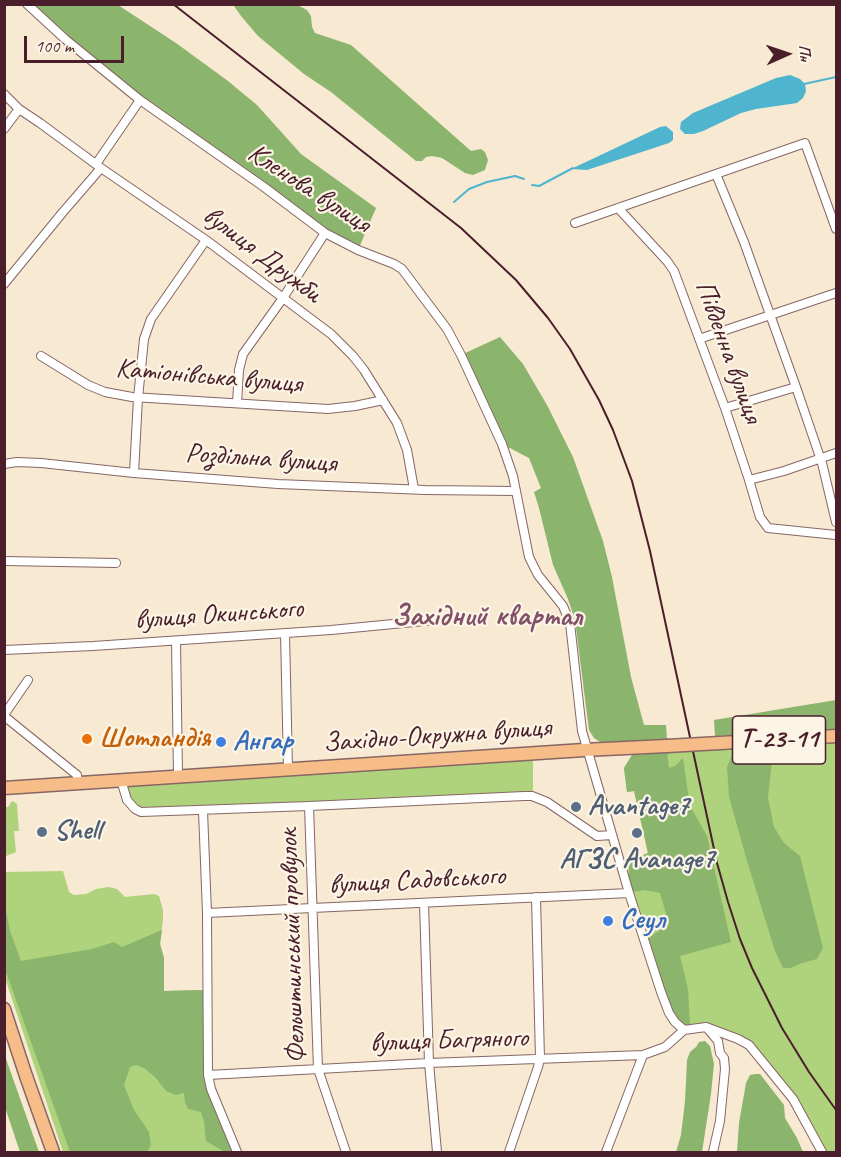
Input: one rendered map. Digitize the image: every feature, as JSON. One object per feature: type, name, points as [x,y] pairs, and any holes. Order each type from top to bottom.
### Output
[{"type":"main road","name":"Західно-Окружна вулиця","points":[[4,788],[837,735]]},
{"type":"main road","points":[[4,1009],[53,1152]]},
{"type":"street","name":"Кленова вулиця","points":[[27,4],[65,39],[140,100],[325,233],[402,269],[447,329],[502,444],[513,477],[529,557],[538,575],[563,606],[570,623],[582,731],[629,893],[661,992],[675,1022],[684,1030]]},
{"type":"street","name":"вулиця Дружби","points":[[4,94],[19,109],[206,240],[331,334],[364,370],[402,434],[414,489]]},
{"type":"street","points":[[4,284],[98,166],[140,100]]},
{"type":"street","points":[[9,123],[19,109]]},
{"type":"street","points":[[575,224],[805,143],[837,229]]},
{"type":"street","points":[[716,174],[744,242],[796,387],[820,458],[837,522]]},
{"type":"street","name":"Південна вулиця","points":[[618,208],[674,271],[725,408],[760,518],[768,528],[837,535]]},
{"type":"street","points":[[237,403],[239,370],[243,354],[325,233]]},
{"type":"street","points":[[134,472],[144,339],[151,319],[206,240]]},
{"type":"street","points":[[699,339],[837,293]]},
{"type":"street","name":"Катіонівська вулиця","points":[[41,356],[88,385],[105,392],[138,398],[328,409],[383,400]]},
{"type":"street","points":[[725,408],[796,387]]},
{"type":"street","points":[[749,480],[837,453]]},
{"type":"street","name":"Роздільна вулиця","points":[[4,465],[17,462],[41,463],[278,484],[515,491]]},
{"type":"street","points":[[4,561],[116,563]]},
{"type":"street","name":"вулиця Окинського","points":[[4,650],[176,641],[435,620]]},
{"type":"street","points":[[285,633],[288,769]]},
{"type":"street","points":[[176,641],[178,776]]},
{"type":"street","points":[[28,680],[4,715],[77,775],[78,783]]},
{"type":"street","points":[[121,780],[128,800],[135,809],[141,812],[532,796],[547,802],[597,836],[612,835]]},
{"type":"street","name":"Фельштинський провулок","points":[[309,806],[318,1069],[346,1152]]},
{"type":"street","points":[[203,811],[207,913],[208,1075],[211,1089],[237,1152]]},
{"type":"street","name":"вулиця Садовського","points":[[207,913],[629,893]]},
{"type":"street","points":[[510,1152],[540,1059],[536,897]]},
{"type":"street","points":[[424,903],[429,1063],[437,1152]]},
{"type":"street","points":[[684,1030],[706,1027],[749,1045],[793,1099],[822,1152]]},
{"type":"street","points":[[706,1027],[718,1041],[725,1069],[720,1121],[713,1152]]},
{"type":"street","name":"вулиця Багряного","points":[[208,1075],[429,1063],[643,1055],[665,1047],[684,1030]]},
{"type":"street","points":[[606,1152],[643,1055]]},
{"type":"green space","points":[[27,5],[118,5],[228,81],[257,105],[301,154],[376,208],[358,250],[325,233],[140,100]]},
{"type":"green space","points":[[229,5],[297,5],[307,10],[311,16],[315,33],[351,45],[471,151],[481,149],[485,152],[488,160],[485,170],[473,175],[465,173],[442,158],[432,156],[416,161],[258,36],[234,6]]},
{"type":"green space","points":[[500,337],[523,364],[573,457],[603,541],[631,677],[644,725],[666,725],[667,740],[600,742],[589,730],[575,620],[553,565],[534,492],[541,488],[529,458],[502,444],[461,355]]},
{"type":"green space","points":[[836,700],[836,730],[715,736],[714,720]]},
{"type":"green space","points":[[836,739],[836,1152],[825,1152],[751,1043],[726,1030],[706,1024],[684,1025],[672,1012],[632,892],[628,862],[648,853],[634,791],[627,792],[624,768],[632,755]]},
{"type":"green space","points":[[767,750],[772,761],[768,798],[774,827],[784,843],[800,856],[823,948],[817,959],[791,968],[783,968],[775,951],[729,797],[727,767],[733,753]]},
{"type":"green space","points":[[667,753],[669,768],[675,766],[683,758],[690,806],[707,836],[731,942],[680,956],[688,989],[690,1025],[684,1025],[678,1021],[672,1012],[647,939],[669,924],[660,893],[645,890],[632,892],[629,879],[628,862],[648,853],[634,791],[627,792],[624,768],[632,755]]},
{"type":"green space","points":[[533,756],[533,794],[142,809],[130,799],[125,783]]},
{"type":"green space","points":[[13,801],[17,804],[19,831],[14,831],[16,852],[6,856],[5,859],[5,807]]},
{"type":"green space","points":[[63,871],[69,892],[74,895],[108,887],[117,889],[125,897],[154,894],[159,896],[163,910],[160,944],[164,958],[164,991],[203,990],[205,1082],[229,1145],[235,1152],[63,1152],[5,978],[4,872]]},
{"type":"green space","points":[[4,901],[10,931],[21,961],[92,949],[114,942],[122,947],[162,930],[160,944],[164,958],[164,991],[203,990],[205,1082],[229,1145],[235,1152],[225,1152],[206,1141],[201,1112],[188,1109],[184,1093],[176,1095],[166,1091],[155,1077],[136,1065],[130,1067],[124,1085],[134,1110],[149,1132],[151,1145],[147,1152],[70,1152],[5,969]]},
{"type":"green space","points":[[705,1041],[710,1046],[714,1064],[702,1152],[676,1152],[681,1135],[687,1060],[690,1052],[699,1042]]},
{"type":"green space","points":[[4,1056],[39,1152],[20,1152],[5,1107]]},
{"type":"green space","points":[[760,1074],[784,1105],[785,1118],[803,1152],[737,1152],[746,1083],[750,1075]]},
{"type":"water","points":[[790,75],[805,84],[806,91],[797,103],[741,113],[694,134],[685,134],[680,129],[681,122],[693,113],[776,78]]},
{"type":"water","points":[[666,126],[673,132],[673,140],[669,143],[587,170],[571,169],[660,127]]},
{"type":"waterway","points":[[804,84],[836,77]]},
{"type":"waterway","points":[[532,185],[539,186],[573,168]]},
{"type":"waterway","points":[[454,202],[469,189],[487,182],[515,176],[524,179]]},
{"type":"railway","points":[[173,4],[461,228],[516,280],[570,349],[599,400],[632,481],[650,551],[717,863],[740,939],[782,1028],[836,1110]]},
{"type":"place","name":"Шотландія","points":[[87,739]]},
{"type":"place","name":"Ангар","points":[[221,742]]},
{"type":"place","name":"Avantage7","points":[[576,807]]},
{"type":"place","name":"Shell","points":[[42,832]]},
{"type":"place","name":"АГЗС Avanage7","points":[[637,833]]},
{"type":"place","name":"Сеул","points":[[608,921]]},
{"type":"district","name":"Західний квартал","points":[[487,617]]}]
